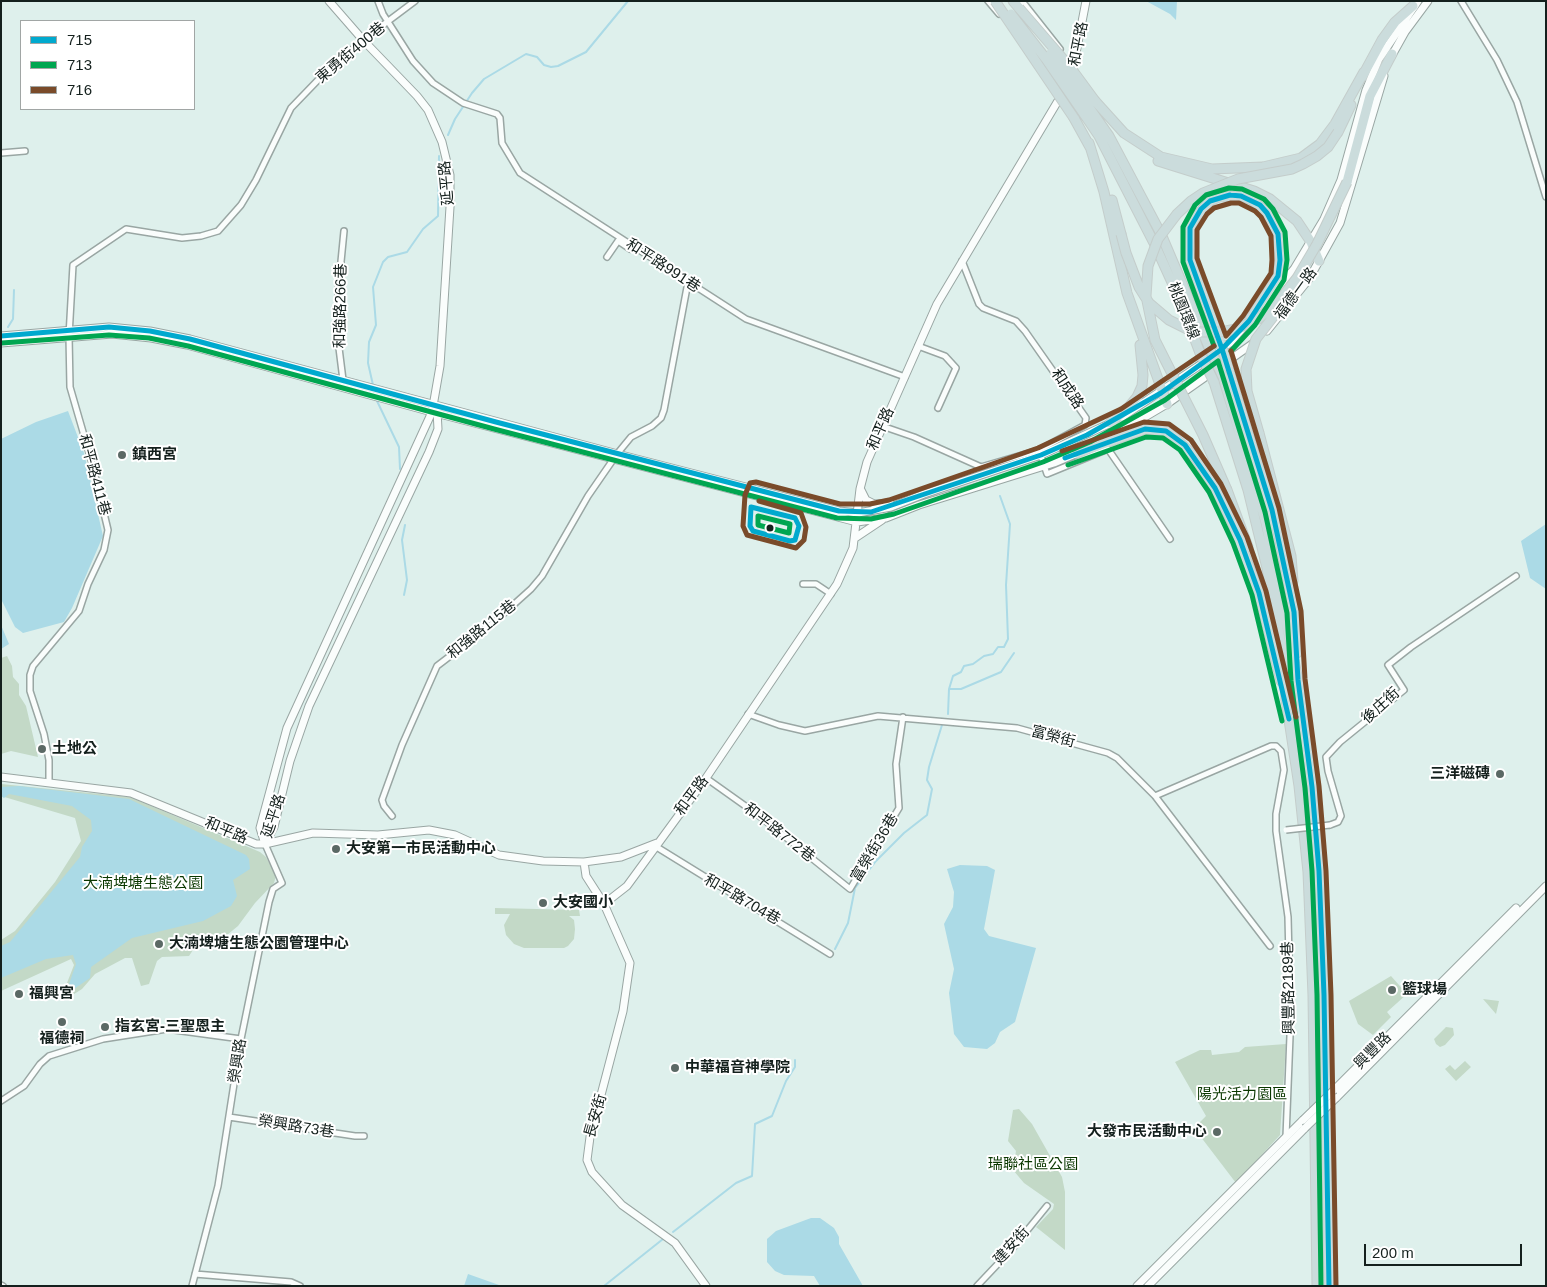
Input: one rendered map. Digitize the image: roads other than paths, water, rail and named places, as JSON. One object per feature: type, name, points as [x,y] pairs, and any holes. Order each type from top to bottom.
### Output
[{"type":"highway","points":[[995,1],[1074,118],[1088,143],[1104,175],[1126,254],[1139,287],[1149,303],[1169,320],[1189,330],[1221,332],[1258,319],[1278,302],[1297,278],[1317,244],[1347,182]]},
{"type":"highway","name":"桃園環線","points":[[999,1],[1046,59],[1088,106],[1109,136],[1161,234],[1223,377],[1266,523],[1298,680],[1312,786],[1319,871],[1324,995],[1329,1286]]},
{"type":"highway","points":[[1018,4],[1070,67],[1088,106],[1138,149],[1173,167],[1254,191],[1270,199],[1296,221],[1311,242],[1319,261]]},
{"type":"highway","points":[[1088,106],[1124,133],[1161,156],[1212,169],[1263,167],[1301,158],[1320,144],[1335,124],[1382,40],[1395,22],[1415,4]]},
{"type":"highway","points":[[1298,680],[1291,556],[1247,391],[1248,362],[1256,340],[1302,279],[1339,211],[1370,96],[1392,54]]},
{"type":"highway","points":[[1286,700],[1245,536],[1203,435],[1155,340],[1146,296],[1148,266],[1158,239],[1172,220],[1191,200],[1218,186],[1238,179],[1292,169],[1318,156],[1328,147],[1338,132],[1364,72]]},
{"type":"highway","name":"桃園環線","points":[[1088,106],[1099,136],[1154,243],[1214,382],[1248,490],[1267,568],[1284,660],[1286,700],[1299,786],[1308,872],[1317,1162],[1318,1286]]},
{"type":"highway","points":[[1088,143],[1104,192],[1118,259],[1135,318],[1161,393],[1167,404]]},
{"type":"highway","points":[[1249,321],[1278,276],[1280,260],[1278,234],[1267,213],[1252,200],[1241,196],[1219,197],[1210,201],[1195,218],[1190,228],[1190,260],[1220,340],[1276,527],[1294,612]]},
{"type":"highway","points":[[1110,424],[1128,408],[1137,397],[1142,386],[1141,350],[1135,318]]},
{"type":"highway","points":[[1077,453],[1145,429],[1166,431],[1174,437],[1195,457],[1215,488],[1236,531],[1259,593]]},
{"type":"street","name":"延平路","points":[[265,844],[274,827],[290,761],[309,706],[431,448],[438,429],[435,410],[440,366],[450,207],[450,175],[442,142],[428,110],[406,82],[363,40],[329,1]]},
{"type":"street","name":"和平路991巷","points":[[378,1],[383,14],[422,72],[433,83],[465,104],[497,114],[500,118],[502,143],[520,172],[746,320],[905,377]]},
{"type":"street","name":"東勇街400巷","points":[[182,238],[202,236],[218,231],[241,205],[256,180],[291,108],[302,94],[363,40],[414,1]]},
{"type":"street","points":[[988,1],[1062,97]]},
{"type":"street","name":"和平路","points":[[604,904],[627,886],[706,778],[831,594],[847,566],[855,538],[860,489],[867,462],[882,426],[937,304],[1062,97],[1075,69],[1086,1]]},
{"type":"street","name":"福德一路","points":[[857,522],[886,518],[1044,466],[1077,453],[1117,434],[1167,404],[1254,342],[1285,310],[1330,242],[1340,222],[1377,96],[1392,54],[1405,32],[1428,1]]},
{"type":"street","points":[[1462,1],[1497,60],[1517,102],[1546,197]]},
{"type":"street","points":[[1018,4],[1075,69]]},
{"type":"street","name":"福德一路","points":[[615,457],[839,511],[858,513],[891,507],[1040,453],[1110,424],[1161,393],[1230,343],[1272,296],[1318,230],[1341,180],[1362,105],[1379,59],[1415,4]]},
{"type":"street","points":[[1,152],[25,152]]},
{"type":"street","name":"和平路411巷","points":[[49,783],[49,760],[44,734],[30,691],[30,675],[33,666],[79,612],[88,584],[104,550],[108,530],[70,387],[69,333],[73,265],[126,229],[182,238]]},
{"type":"street","points":[[1318,230],[1317,239],[1330,242]]},
{"type":"street","name":"和強路266巷","points":[[342,383],[338,340],[338,292],[344,232]]},
{"type":"street","points":[[606,257],[618,241],[630,249]]},
{"type":"street","name":"和成路","points":[[962,261],[979,304],[983,308],[1016,321],[1026,331],[1086,418],[1085,425],[1040,453]]},
{"type":"street","points":[[615,457],[631,438],[652,426],[661,418],[688,282]]},
{"type":"street","points":[[1,343],[69,333]]},
{"type":"street","points":[[1,336],[69,333],[112,334],[151,338],[342,383],[435,410],[857,522]]},
{"type":"street","points":[[918,346],[946,356],[956,368],[938,408]]},
{"type":"street","name":"延平路","points":[[265,844],[260,828],[287,728],[435,410]]},
{"type":"street","points":[[882,426],[914,437],[981,467],[1040,453],[1047,474],[1108,449],[1170,539]]},
{"type":"street","name":"和強路115巷","points":[[392,816],[382,800],[402,745],[437,666],[492,624],[542,576],[588,496],[615,457]]},
{"type":"street","points":[[860,489],[866,500],[878,505],[924,494]]},
{"type":"street","points":[[855,538],[886,518]]},
{"type":"street","name":"後庄街","points":[[1276,830],[1330,825],[1338,822],[1341,816],[1328,771],[1326,757],[1340,742],[1404,690],[1388,665],[1411,647],[1516,576]]},
{"type":"street","points":[[803,584],[816,584],[831,594]]},
{"type":"street","name":"富榮街","points":[[748,714],[779,725],[805,731],[819,730],[864,717],[903,718],[1017,728],[1108,753],[1118,758],[1155,796],[1270,946]]},
{"type":"street","name":"富榮街36巷","points":[[850,889],[899,808],[896,764],[903,718]]},
{"type":"street","points":[[1155,796],[1271,746],[1276,746],[1281,751],[1284,765],[1276,814],[1276,830]]},
{"type":"street","name":"和平路","points":[[1,777],[131,793],[256,844],[265,844],[313,833],[378,835],[429,830],[455,835],[499,854],[543,861],[584,862],[621,857],[656,844]]},
{"type":"street","name":"和平路772巷","points":[[706,778],[758,815],[850,889]]},
{"type":"street","name":"興豐路2189巷","points":[[1276,830],[1288,916],[1290,1036],[1286,1147]]},
{"type":"street","name":"榮興路","points":[[192,1286],[218,1186],[241,1039],[269,902],[273,889],[282,883],[265,844]]},
{"type":"street","name":"和平路704巷","points":[[656,844],[830,954]]},
{"type":"street","points":[[584,862],[586,876],[604,904]]},
{"type":"street","name":"興豐路","points":[[1148,1286],[1546,881]]},
{"type":"street","name":"興豐路","points":[[1137,1286],[1303,1120],[1335,1094],[1546,886]]},
{"type":"street","name":"長安街","points":[[604,904],[630,963],[623,1011],[590,1137],[587,1160],[592,1172],[622,1205],[675,1243],[706,1286]]},
{"type":"street","points":[[1,1101],[24,1086],[40,1064],[49,1056],[103,1039],[168,1029],[241,1039]]},
{"type":"street","name":"榮興路73巷","points":[[229,1117],[364,1136]]},
{"type":"street","name":"建安街","points":[[977,1286],[1012,1249],[1047,1206]]},
{"type":"street","points":[[196,1274],[291,1282],[300,1286]]},
{"type":"street","points":[[258,1286],[259,1279]]},
{"type":"water","points":[[1146,1],[1177,1],[1176,20],[1170,14]]},
{"type":"water","points":[[68,411],[84,453],[103,536],[72,608],[64,622],[23,633],[15,627],[1,599],[1,439],[36,422]]},
{"type":"water","points":[[1546,524],[1546,589],[1530,578],[1521,541]]},
{"type":"water","points":[[1,625],[9,644],[1,649]]},
{"type":"water","name":"大湳埤塘生態公園","points":[[19,786],[129,799],[246,855],[249,859],[250,869],[233,880],[237,896],[231,906],[203,921],[132,938],[91,967],[90,978],[74,989],[69,984],[76,964],[73,955],[46,959],[1,978],[1,946],[10,942],[80,857],[82,847],[92,831],[91,820],[72,806],[9,794],[4,798],[1,796],[1,787]]},
{"type":"water","points":[[960,865],[987,866],[995,870],[984,929],[989,936],[1036,948],[1015,1022],[1000,1032],[995,1043],[987,1049],[964,1047],[954,1034],[949,993],[954,969],[944,924],[953,907],[954,892],[947,869]]},
{"type":"water","points":[[811,1218],[820,1218],[834,1228],[839,1237],[839,1244],[863,1286],[820,1286],[814,1276],[784,1275],[775,1271],[767,1262],[767,1239],[776,1231]]},
{"type":"water","points":[[468,1274],[499,1285],[501,1286],[464,1286]]},
{"type":"waterway","points":[[448,135],[455,119],[484,79],[526,54],[537,57],[544,65],[551,67],[558,66],[586,52],[628,1]]},
{"type":"waterway","points":[[373,385],[368,363],[369,342],[376,325],[373,287],[383,262],[388,257],[407,252],[423,229],[438,216],[439,156]]},
{"type":"waterway","points":[[8,327],[13,319],[14,290]]},
{"type":"waterway","points":[[377,401],[399,447],[400,469]]},
{"type":"waterway","points":[[948,714],[949,689],[953,676],[961,672],[964,666],[973,664],[984,656],[993,654],[998,647],[1004,647],[1008,639],[1006,585],[1010,524],[1000,496]]},
{"type":"waterway","points":[[404,595],[407,580],[402,540],[405,525]]},
{"type":"waterway","points":[[949,689],[961,689],[1001,672],[1014,653]]},
{"type":"waterway","points":[[835,949],[848,923],[855,888],[876,861],[904,833],[927,815],[932,789],[927,780],[929,767],[942,725]]},
{"type":"waterway","points":[[673,1232],[736,1183],[752,1176],[755,1124],[772,1116],[786,1081],[795,1067],[795,1060]]},
{"type":"waterway","points":[[604,1286],[663,1239]]},
{"type":"place","name":"鎮西宮","points":[[122,455]]},
{"type":"place","name":"土地公","points":[[42,749]]},
{"type":"place","name":"三洋磁磚","points":[[1500,774]]},
{"type":"place","name":"大安第一市民活動中心","points":[[336,849]]},
{"type":"place","name":"大安國小","points":[[543,903]]},
{"type":"place","name":"大湳埤塘生態公園管理中心","points":[[159,944]]},
{"type":"place","name":"籃球場","points":[[1392,990]]},
{"type":"place","name":"福興宮","points":[[19,994]]},
{"type":"place","name":"福德祠","points":[[62,1022]]},
{"type":"place","name":"指玄宮-三聖恩主","points":[[105,1027]]},
{"type":"place","name":"中華福音神學院","points":[[675,1068]]},
{"type":"place","name":"大發市民活動中心","points":[[1217,1132]]},
{"type":"park label","name":"陽光活力園區","points":[[1242,1095]]},
{"type":"park label","name":"瑞聯社區公園","points":[[1033,1165]]}]
